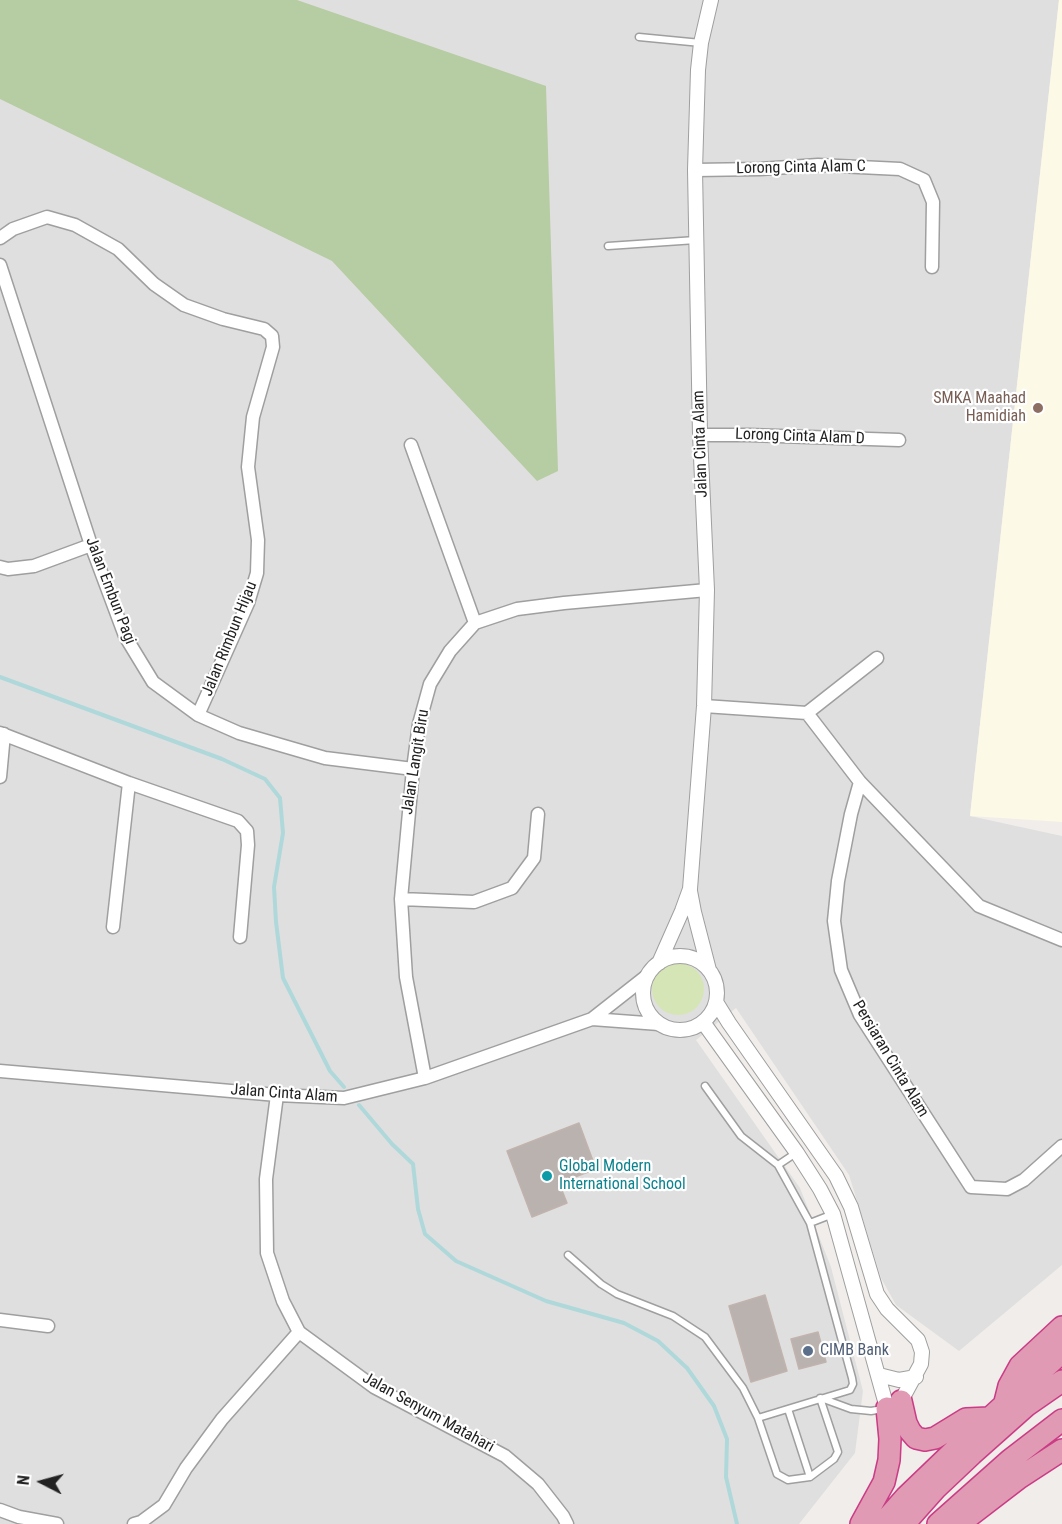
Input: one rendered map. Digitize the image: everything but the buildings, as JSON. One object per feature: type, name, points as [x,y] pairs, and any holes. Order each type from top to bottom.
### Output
[{"type":"highway","points":[[997,1412],[1020,1366],[1062,1327]]},
{"type":"highway","points":[[882,1524],[906,1497],[1062,1352]]},
{"type":"highway","points":[[904,1524],[936,1488],[972,1454],[1026,1406],[1062,1381]]},
{"type":"highway","points":[[894,1404],[916,1438],[925,1440],[935,1438],[966,1419],[997,1412]]},
{"type":"highway","points":[[861,1524],[884,1482],[889,1460],[894,1404]]},
{"type":"highway","points":[[938,1524],[1010,1460],[1062,1420]]},
{"type":"highway","points":[[959,1524],[1019,1478],[1062,1450]]},
{"type":"street","name":"Jalan Cinta Alam","points":[[709,970],[690,889],[704,706],[707,590],[700,435],[694,170],[698,70],[701,43],[711,0]]},
{"type":"street","name":"Lorong Cinta Alam C","points":[[694,170],[818,165],[900,169],[924,180],[933,202],[932,267]]},
{"type":"street","name":"Jalan Rimbun Hijau","points":[[0,238],[13,229],[47,217],[75,225],[118,249],[154,284],[184,305],[223,319],[264,329],[272,336],[273,347],[253,417],[248,467],[258,540],[257,573],[248,603],[198,715]]},
{"type":"street","name":"Jalan Embun Pagi","points":[[0,265],[91,545],[125,636],[153,682],[198,715],[239,733],[325,758],[413,769]]},
{"type":"street","name":"Lorong Cinta Alam D","points":[[700,435],[899,440]]},
{"type":"street","points":[[411,445],[475,623]]},
{"type":"street","points":[[0,567],[8,569],[34,566],[91,545]]},
{"type":"street","name":"Jalan Langit Biru","points":[[425,1078],[406,977],[401,899],[419,724],[430,684],[450,651],[475,623],[517,609],[707,590]]},
{"type":"street","points":[[704,706],[807,713],[877,658]]},
{"type":"street","points":[[807,713],[860,782],[978,906],[1062,940]]},
{"type":"street","points":[[0,777],[2,734],[129,783],[238,821],[247,831],[248,846],[240,937]]},
{"type":"street","name":"Persiaran Cinta Alam","points":[[860,782],[851,814],[838,881],[834,921],[841,970],[860,1015],[971,1187],[1007,1189],[1024,1180],[1062,1146]]},
{"type":"street","points":[[113,927],[129,783]]},
{"type":"street","points":[[401,899],[474,902],[512,888],[534,858],[538,814]]},
{"type":"street","name":"Jalan Cinta Alam","points":[[659,963],[690,889]]},
{"type":"street","points":[[676,956],[686,956],[703,964],[709,970],[716,985],[716,1002],[711,1013],[703,1022],[681,1030],[666,1028],[653,1019],[645,1005],[643,990],[648,975],[659,963],[676,956]]},
{"type":"street","name":"Jalan Cinta Alam","points":[[0,1071],[277,1095],[344,1098],[425,1078],[592,1018],[648,975]]},
{"type":"street","points":[[703,1022],[797,1153],[833,1214],[879,1375],[894,1404],[916,1377],[921,1364],[922,1352],[918,1340],[887,1309],[877,1294],[851,1207],[836,1176],[716,1002]]},
{"type":"street","name":"Jalan Cinta Alam","points":[[592,1018],[659,1024]]},
{"type":"street","name":"Jalan Senyum Matahari","points":[[277,1095],[266,1179],[267,1253],[283,1301],[299,1332],[374,1387],[505,1456],[538,1484],[567,1524]]},
{"type":"street","points":[[0,1320],[48,1326]]},
{"type":"street","points":[[134,1524],[141,1522],[164,1505],[186,1468],[222,1419],[299,1332]]},
{"type":"street","points":[[879,1375],[899,1380],[916,1377]]},
{"type":"street","points":[[0,1510],[18,1520],[57,1524]]},
{"type":"lane","points":[[639,37],[701,43]]},
{"type":"lane","points":[[608,246],[696,240]]},
{"type":"lane","points":[[705,1086],[741,1136],[778,1165],[810,1223],[853,1384],[850,1390],[758,1418]]},
{"type":"lane","points":[[778,1165],[797,1153]]},
{"type":"lane","points":[[810,1223],[833,1214]]},
{"type":"lane","points":[[568,1255],[601,1284],[617,1294],[674,1316],[705,1338],[743,1388],[758,1418],[777,1474],[788,1480],[810,1477],[834,1459],[838,1452],[820,1398]]},
{"type":"lane","points":[[820,1398],[851,1409],[871,1411],[894,1404]]},
{"type":"lane","points":[[788,1409],[810,1477]]},
{"type":"shaded area","points":[[0,0],[1059,0],[970,816],[1062,836],[1062,1265],[959,1351],[896,1305],[881,1278],[849,1175],[736,1008],[696,1040],[800,1188],[831,1267],[863,1391],[855,1453],[799,1524],[0,1524]]},
{"type":"shaded area","name":"SMKA Maahad Hamidiah","points":[[1059,0],[1062,0],[1062,822],[970,816]]},
{"type":"green space","points":[[0,0],[297,0],[546,86],[558,471],[537,481],[332,261],[0,99]]},
{"type":"green space","points":[[678,963],[688,965],[696,971],[702,979],[704,989],[702,999],[696,1007],[688,1013],[678,1015],[668,1013],[660,1007],[654,999],[652,989],[654,979],[660,971],[668,965]]},
{"type":"waterway","points":[[0,677],[222,759],[265,779],[280,798],[283,833],[274,887],[283,978],[330,1071],[344,1087]]},
{"type":"waterway","points":[[359,1105],[392,1144],[413,1164],[418,1209],[425,1234],[456,1261],[546,1301],[624,1323],[658,1341],[687,1368],[714,1406],[727,1439],[726,1477],[737,1524]]},
{"type":"place","name":"SMKA Maahad Hamidiah","points":[[1038,408]]},
{"type":"place","name":"Global Modern International School","points":[[547,1176]]},
{"type":"place","name":"CIMB Bank","points":[[808,1351]]}]
